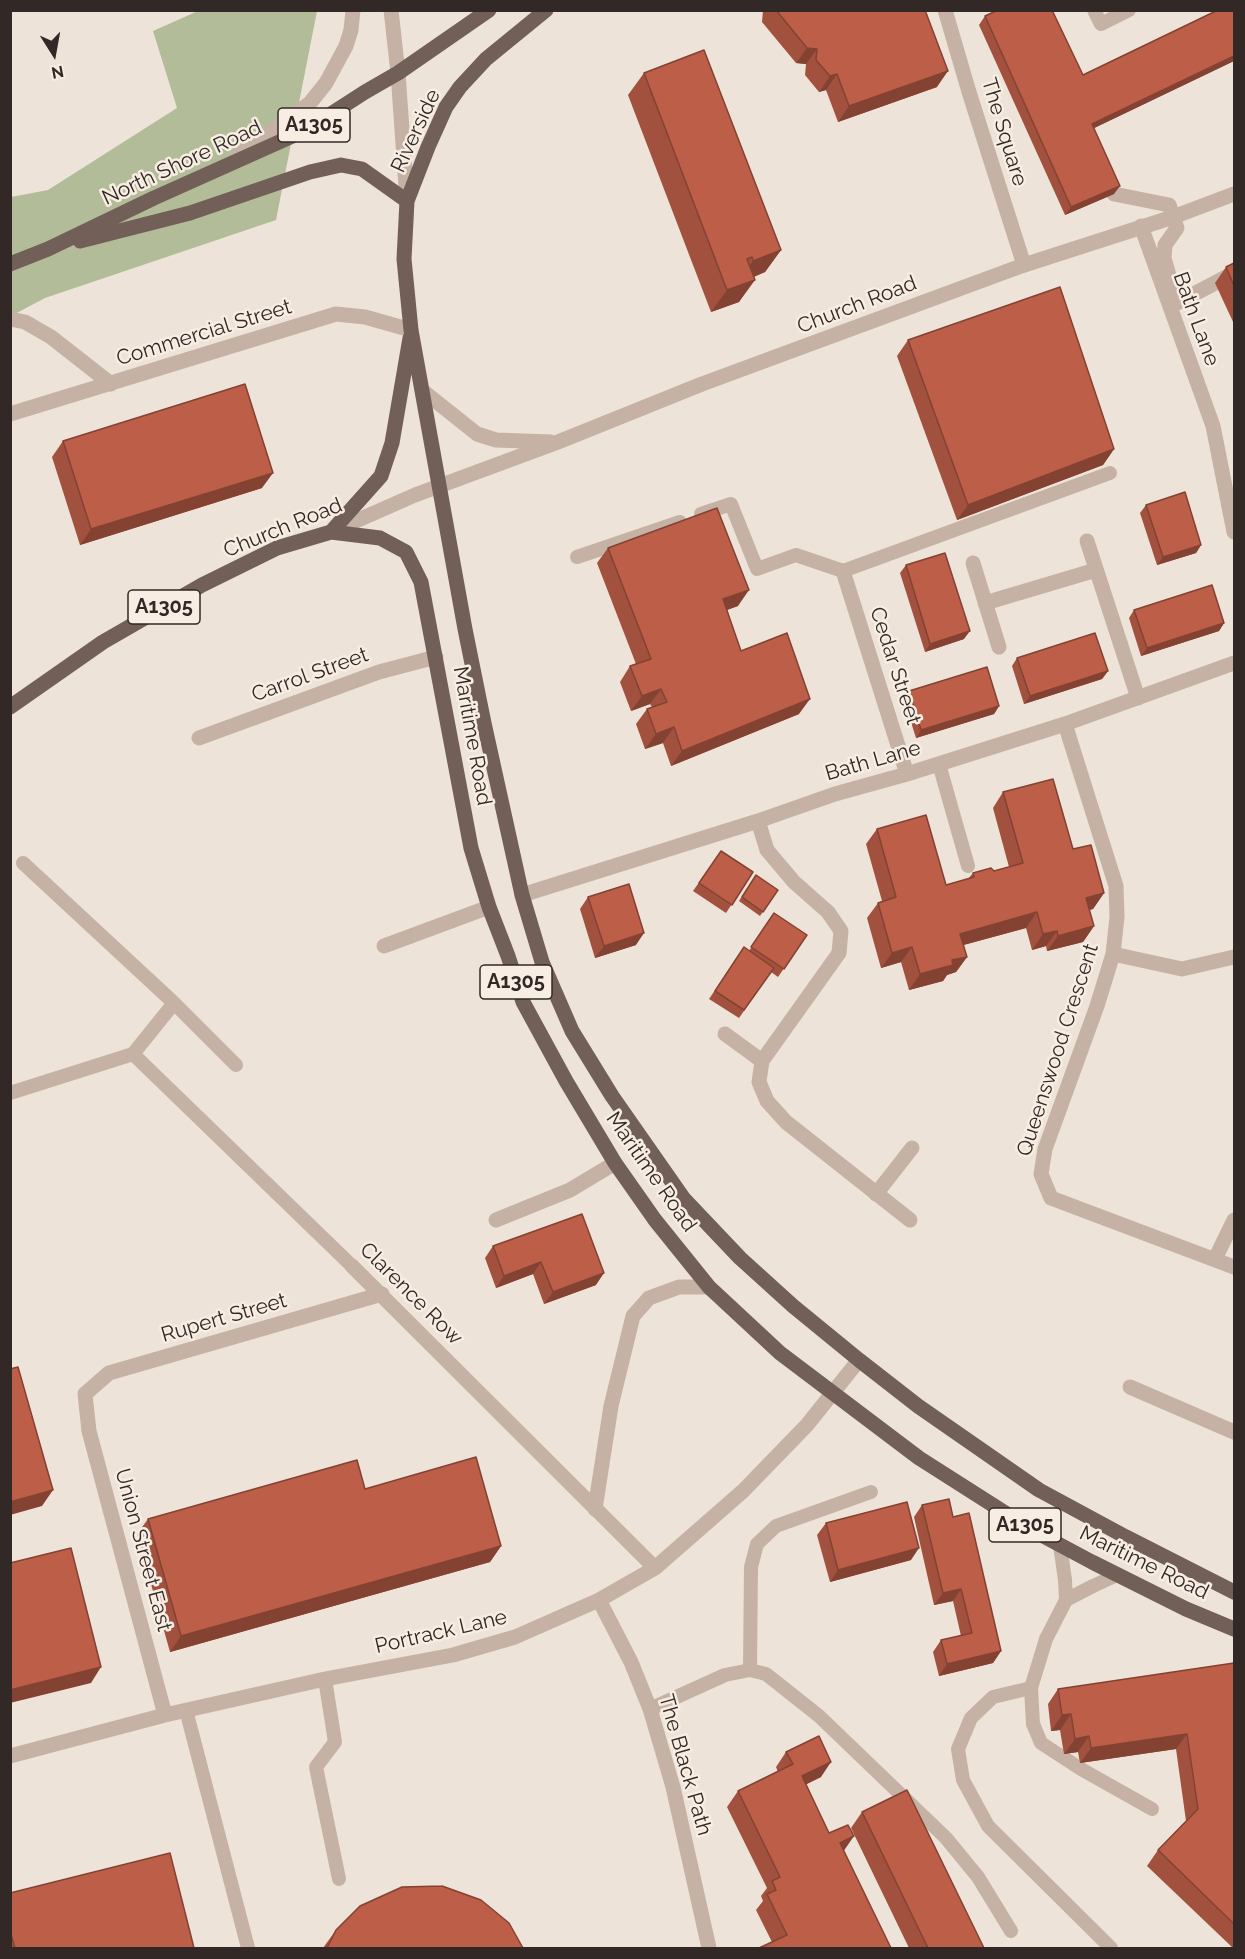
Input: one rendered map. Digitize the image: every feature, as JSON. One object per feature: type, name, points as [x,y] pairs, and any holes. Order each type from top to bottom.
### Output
[{"type":"main road","name":"Riverside","points":[[398,74],[489,10]]},
{"type":"main road","name":"Riverside","points":[[440,486],[411,330],[404,259],[407,201],[446,107],[486,58],[546,10]]},
{"type":"main road","name":"North Shore Road","points":[[10,264],[48,249],[225,165],[306,130],[398,74]]},
{"type":"main road","name":"A1305","points":[[48,249],[190,213],[310,172],[341,165],[362,169],[407,201]]},
{"type":"main road","name":"Riverside","points":[[331,531],[381,476],[392,443],[411,330]]},
{"type":"main road","name":"Maritime Road","points":[[440,486],[484,723],[522,895],[542,962],[573,1031],[612,1096],[684,1199],[740,1257],[793,1306],[918,1406],[1039,1490],[1234,1592]]},
{"type":"main road","name":"Maritime Road","points":[[331,531],[380,538],[406,552],[421,582],[471,848],[489,908],[523,1002],[566,1081],[615,1163],[655,1220],[710,1287],[780,1353],[919,1458],[1032,1530],[1186,1609],[1234,1629]]},
{"type":"main road","name":"Church Road","points":[[10,706],[103,642],[202,585],[277,548],[331,531]]},
{"type":"street","points":[[225,165],[310,103],[326,83],[346,46],[351,30],[353,10]]},
{"type":"street","points":[[390,10],[398,74]]},
{"type":"street","name":"The Square","points":[[945,10],[1024,265]]},
{"type":"street","name":"Riverside","points":[[398,74],[407,201]]},
{"type":"street","points":[[1100,163],[1114,194],[1169,205],[1177,228],[1166,245],[1164,258],[1177,303],[1234,273]]},
{"type":"street","name":"Church Road","points":[[331,531],[702,384],[1024,265],[1234,194]]},
{"type":"street","name":"Bath Lane","points":[[1141,226],[1213,426],[1234,532]]},
{"type":"street","name":"Commercial Street","points":[[10,414],[336,314],[365,317],[411,330]]},
{"type":"street","points":[[10,319],[25,322],[51,337],[111,384]]},
{"type":"street","name":"Church Road","points":[[423,391],[477,434],[496,440],[558,442]]},
{"type":"street","points":[[1087,541],[1138,698]]},
{"type":"street","points":[[973,563],[999,647]]},
{"type":"street","points":[[985,603],[1096,570]]},
{"type":"street","name":"Cedar Street","points":[[843,571],[907,774]]},
{"type":"street","name":"Carrol Street","points":[[199,738],[380,672],[436,657]]},
{"type":"street","name":"Bath Lane","points":[[522,895],[758,821],[835,794],[907,774],[1065,724],[1234,663]]},
{"type":"street","name":"Queenswood Crescent","points":[[1065,724],[1116,886],[1117,917],[1113,954],[1098,1006],[1045,1149],[1041,1174],[1051,1198],[1234,1267]]},
{"type":"street","points":[[758,821],[767,850],[794,882],[828,912],[841,931],[839,953],[762,1061],[759,1082],[767,1101],[786,1122],[910,1220]]},
{"type":"street","points":[[384,946],[489,908]]},
{"type":"street","points":[[1113,954],[1182,969],[1234,957]]},
{"type":"street","points":[[724,1034],[762,1061]]},
{"type":"street","points":[[876,1194],[912,1148]]},
{"type":"street","points":[[496,1220],[570,1190],[615,1163]]},
{"type":"street","points":[[1215,1259],[1234,1220]]},
{"type":"street","name":"Clarence Row","points":[[352,1266],[655,1568]]},
{"type":"street","points":[[595,1509],[611,1406],[633,1316],[649,1298],[680,1287],[710,1287]]},
{"type":"street","name":"Rupert Street","points":[[85,1394],[109,1373],[382,1294]]},
{"type":"street","name":"Portrack Lane","points":[[10,1755],[186,1710],[325,1679],[453,1655],[515,1637],[599,1600],[655,1568],[743,1491],[807,1425],[859,1360]]},
{"type":"street","points":[[1130,1387],[1234,1432]]},
{"type":"street","name":"Union Street East","points":[[85,1394],[89,1431],[165,1715]]},
{"type":"street","name":"The Black Path","points":[[599,1600],[631,1662],[650,1709],[673,1787],[709,1948]]},
{"type":"lane","points":[[1094,10],[1101,24],[1129,10]]},
{"type":"lane","points":[[577,557],[731,504],[757,569],[795,555],[843,571],[1110,473]]},
{"type":"lane","points":[[939,764],[968,866]]},
{"type":"lane","points":[[23,863],[174,1003],[236,1065]]},
{"type":"lane","points":[[10,1093],[133,1054],[174,1003]]},
{"type":"lane","name":"Clarence Row","points":[[133,1054],[352,1266]]},
{"type":"lane","points":[[750,1670],[751,1568],[757,1544],[776,1526],[872,1492]]},
{"type":"lane","points":[[1060,1545],[1066,1600],[1046,1639],[1031,1688],[1033,1724],[1041,1743],[1081,1769],[1152,1809]]},
{"type":"lane","points":[[1066,1600],[1117,1575]]},
{"type":"lane","points":[[650,1709],[725,1675],[750,1670],[766,1674],[819,1716],[946,1838],[978,1877],[1011,1931]]},
{"type":"lane","points":[[325,1679],[335,1742],[316,1767],[339,1879]]},
{"type":"lane","points":[[1031,1688],[993,1696],[971,1718],[958,1749],[963,1780],[988,1826],[1111,1948]]},
{"type":"lane","points":[[186,1710],[249,1948]]},
{"type":"green space","points":[[198,11],[317,11],[276,220],[45,298],[11,316],[11,197],[48,190],[177,108],[153,31]]},
{"type":"building","points":[[776,10],[925,10],[948,71],[849,106],[837,74],[830,76],[816,60],[817,49],[807,48]]},
{"type":"building","points":[[998,10],[1052,10],[1083,75],[1218,10],[1234,10],[1234,56],[1092,124],[1120,186],[1071,207],[985,16]]},
{"type":"building","points":[[704,50],[781,250],[753,261],[752,257],[747,259],[755,280],[727,290],[644,73]]},
{"type":"building","points":[[1234,263],[1234,286],[1226,267]]},
{"type":"building","points":[[1060,287],[1114,449],[968,505],[908,340]]},
{"type":"building","points":[[245,384],[273,473],[91,529],[63,441]]},
{"type":"building","points":[[1185,492],[1201,545],[1163,557],[1146,505]]},
{"type":"building","points":[[717,508],[749,590],[723,599],[741,651],[787,633],[810,699],[682,751],[674,727],[656,734],[647,709],[667,702],[661,689],[642,696],[630,666],[651,659],[608,548]]},
{"type":"building","points":[[945,553],[970,631],[930,644],[906,565]]},
{"type":"building","points":[[1212,585],[1224,623],[1147,648],[1134,610]]},
{"type":"building","points":[[1095,633],[1108,671],[1030,696],[1017,658]]},
{"type":"building","points":[[987,667],[999,706],[921,730],[909,691]]},
{"type":"building","points":[[1053,779],[1073,849],[1091,845],[1104,893],[1086,898],[1094,926],[1058,936],[1057,931],[1043,934],[1037,912],[960,934],[967,957],[952,960],[953,965],[920,974],[912,947],[892,953],[878,903],[896,897],[877,829],[926,815],[946,885],[974,877],[973,873],[991,868],[994,871],[1023,863],[1003,792]]},
{"type":"building","points":[[721,851],[753,872],[732,905],[699,883]]},
{"type":"building","points":[[756,875],[778,890],[763,912],[742,897]]},
{"type":"building","points":[[629,884],[644,933],[604,946],[588,897]]},
{"type":"building","points":[[774,913],[807,935],[784,969],[751,947]]},
{"type":"building","points":[[744,947],[774,968],[744,1010],[715,991]]},
{"type":"building","points":[[582,1214],[604,1273],[553,1292],[541,1262],[504,1276],[493,1246]]},
{"type":"building","points":[[18,1367],[53,1490],[10,1502],[10,1369]]},
{"type":"building","points":[[476,1457],[501,1546],[181,1636],[148,1519],[357,1460],[365,1489]]},
{"type":"building","points":[[949,1499],[953,1517],[969,1513],[1001,1651],[947,1664],[941,1640],[972,1633],[961,1589],[943,1593],[922,1505]]},
{"type":"building","points":[[907,1502],[919,1548],[838,1570],[826,1523]]},
{"type":"building","points":[[71,1548],[101,1667],[10,1690],[10,1563]]},
{"type":"building","points":[[1234,1663],[1234,1924],[1158,1850],[1198,1809],[1187,1734],[1091,1748],[1089,1736],[1075,1739],[1071,1714],[1062,1715],[1058,1689]]},
{"type":"building","points":[[819,1736],[831,1762],[802,1776],[829,1833],[848,1825],[854,1836],[840,1843],[891,1948],[759,1948],[787,1935],[767,1894],[776,1890],[772,1881],[780,1877],[738,1791],[793,1764],[786,1752]]},
{"type":"building","points":[[907,1790],[984,1948],[928,1948],[862,1812]]},
{"type":"building","points":[[170,1853],[194,1948],[15,1948],[10,1931],[10,1893]]},
{"type":"building","points":[[442,1886],[481,1900],[509,1923],[523,1948],[327,1948],[336,1930],[360,1906],[402,1887]]}]
